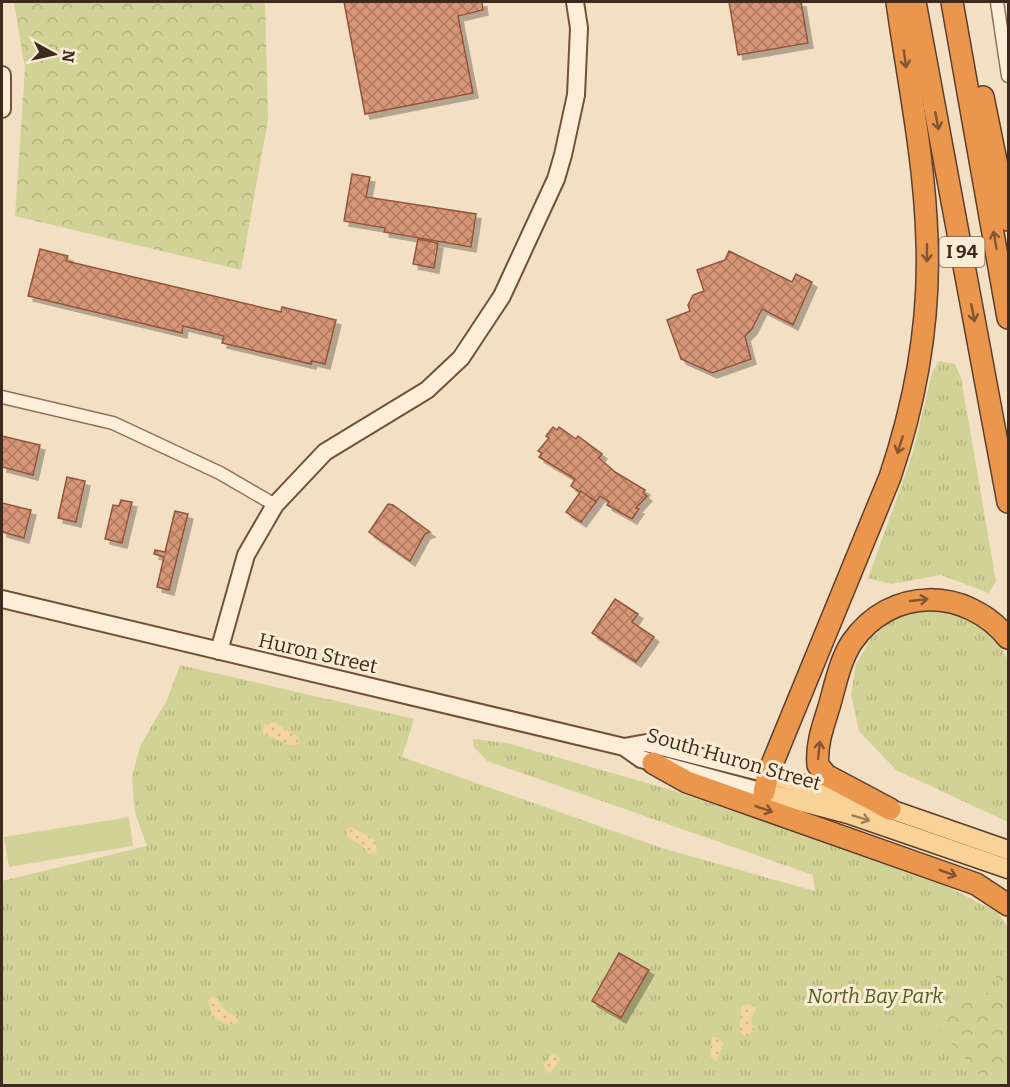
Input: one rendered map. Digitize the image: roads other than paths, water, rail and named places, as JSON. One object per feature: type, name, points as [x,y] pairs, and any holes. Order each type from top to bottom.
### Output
[{"type":"highway","points":[[766,783],[890,477],[905,430],[920,360],[925,318],[927,240],[897,2]]},
{"type":"highway","name":"I 94","points":[[915,2],[1008,502]]},
{"type":"highway","points":[[953,2],[976,64],[1008,220]]},
{"type":"highway","name":"I 94","points":[[953,2],[1008,318]]},
{"type":"highway","points":[[890,809],[826,775],[818,765],[819,741],[835,686],[851,644],[866,624],[884,611],[903,602],[922,599],[942,599],[967,605],[996,624],[1008,638]]},
{"type":"highway","points":[[652,762],[687,782],[976,884],[1008,905]]},
{"type":"main road","points":[[219,651],[246,555],[275,505],[325,452],[427,390],[461,358],[484,326],[542,212],[563,155],[577,86],[579,28],[575,2]]},
{"type":"main road","points":[[2,75],[2,109]]},
{"type":"main road","name":"Huron Street","points":[[2,599],[624,747]]},
{"type":"main road","name":"South Huron Street","points":[[624,747],[646,743],[1008,869]]},
{"type":"main road","name":"South Huron Street","points":[[624,747],[641,759],[652,762],[890,809],[1008,850]]},
{"type":"street","points":[[997,2],[1008,76]]},
{"type":"street","points":[[2,397],[112,423],[220,473],[275,505]]},
{"type":"park label","name":"North Bay Park","points":[[875,996]]}]
